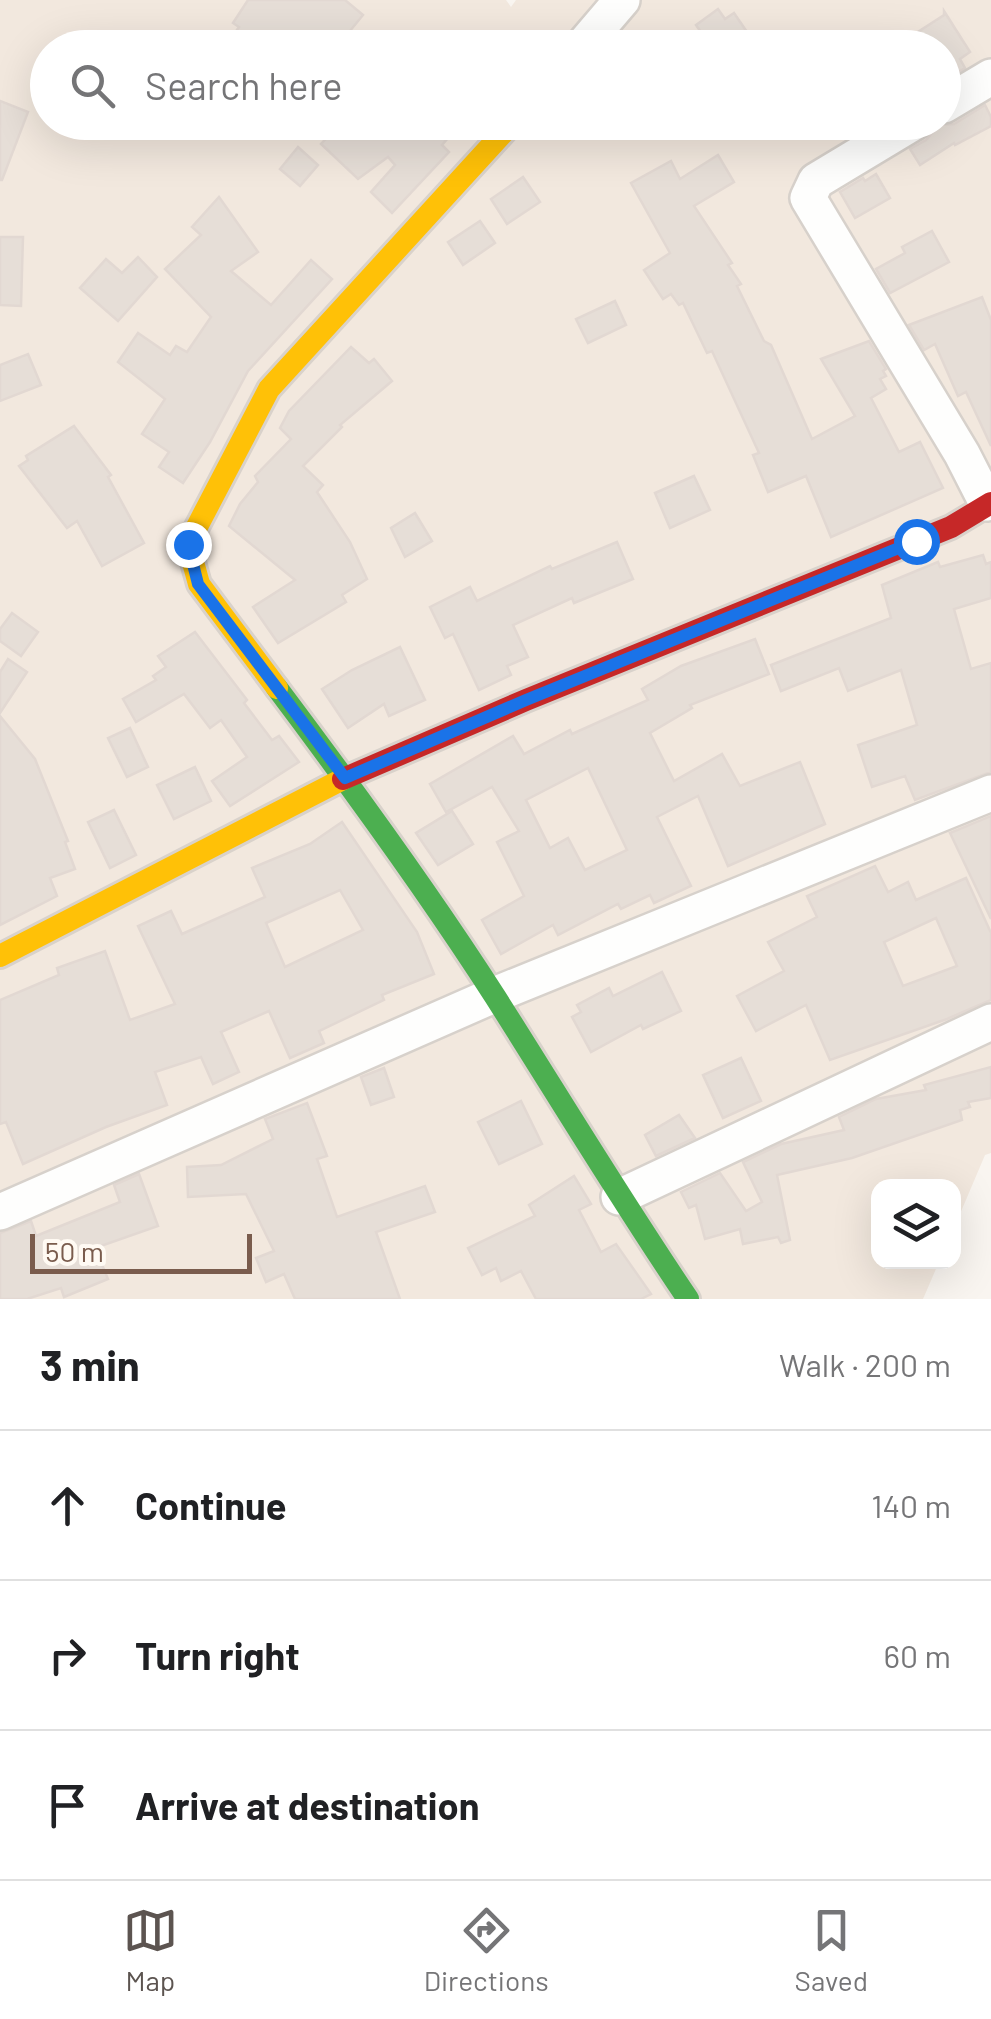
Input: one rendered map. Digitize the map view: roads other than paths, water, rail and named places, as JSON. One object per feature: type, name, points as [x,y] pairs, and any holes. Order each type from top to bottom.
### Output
[{"type":"street","points":[[597,30],[622,0]]},
{"type":"street","points":[[961,95],[991,77]]},
{"type":"street","points":[[497,140],[270,389],[188,544],[198,584],[345,778],[494,996],[619,1197],[688,1299]]},
{"type":"street","points":[[0,956],[345,778],[951,526],[989,503],[808,198],[816,181],[884,140]]},
{"type":"street","points":[[0,1212],[494,996],[991,793]]},
{"type":"street","points":[[619,1197],[991,1022]]}]
